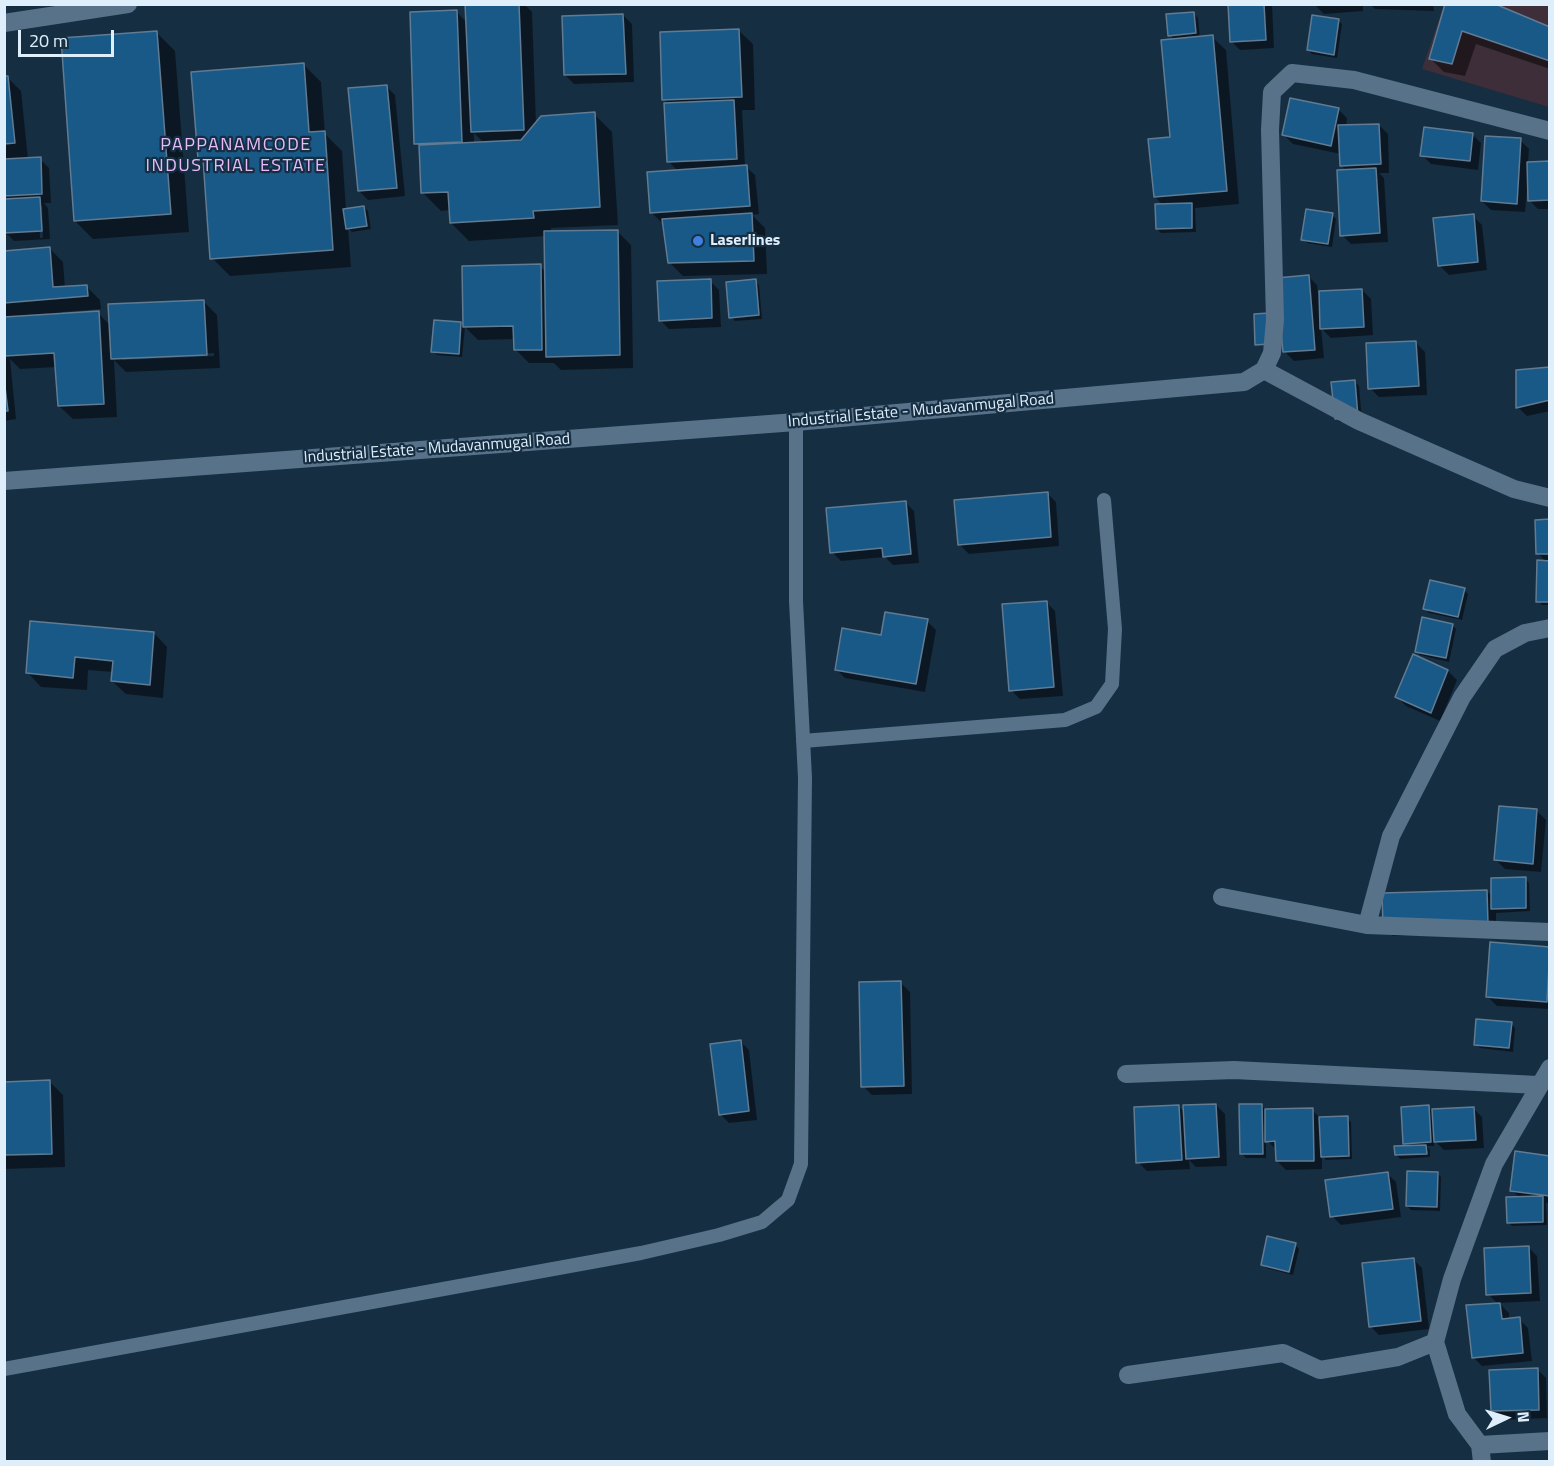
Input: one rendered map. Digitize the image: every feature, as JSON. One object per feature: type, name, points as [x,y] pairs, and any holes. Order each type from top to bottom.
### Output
[{"type":"street","points":[[10,16],[128,4]]},
{"type":"street","points":[[1550,130],[1354,80],[1292,73],[1272,92],[1270,130],[1275,320],[1272,353],[1264,370],[1369,425],[1514,489],[1550,498]]},
{"type":"street","name":"Industrial Estate - Mudavanmugal Road","points":[[4,482],[796,422],[1244,382],[1264,370]]},
{"type":"street","points":[[1367,925],[1391,836],[1462,697],[1495,649],[1525,633],[1550,628]]},
{"type":"street","points":[[1222,897],[1367,925],[1550,932]]},
{"type":"street","points":[[1550,1068],[1494,1164],[1452,1279],[1435,1342],[1457,1414],[1481,1453],[1550,1441]]},
{"type":"street","points":[[1126,1074],[1234,1070],[1538,1085]]},
{"type":"street","points":[[1128,1375],[1283,1353],[1320,1370],[1398,1358],[1435,1342]]},
{"type":"lane","points":[[4,1369],[641,1253],[719,1235],[762,1222],[788,1200],[801,1164],[804,969],[805,778],[796,601],[796,422]]},
{"type":"lane","points":[[803,741],[1065,720],[1096,707],[1112,684],[1115,655],[1115,628],[1104,500]]},
{"type":"shaded area","points":[[1444,5],[1549,5],[1549,107],[1422,69]]},
{"type":"building","points":[[465,4],[519,4],[524,130],[471,132]]},
{"type":"building","points":[[1228,4],[1264,4],[1266,40],[1230,42]]},
{"type":"building","points":[[1445,4],[1495,4],[1550,27],[1550,61],[1462,31],[1452,64],[1429,59]]},
{"type":"building","points":[[457,10],[462,142],[414,144],[410,12]]},
{"type":"building","points":[[1194,12],[1196,33],[1168,36],[1166,14]]},
{"type":"building","points":[[623,14],[626,74],[564,75],[562,16]]},
{"type":"building","points":[[1312,15],[1339,19],[1334,55],[1307,50]]},
{"type":"building","points":[[739,29],[742,97],[662,100],[660,32]]},
{"type":"building","points":[[157,31],[171,214],[74,221],[61,38]]},
{"type":"building","points":[[1213,35],[1227,191],[1154,197],[1148,139],[1170,137],[1161,40]]},
{"type":"building","points":[[304,63],[309,132],[325,131],[333,250],[210,259],[203,159],[198,159],[191,72]]},
{"type":"building","points":[[4,76],[8,76],[15,143],[4,144]]},
{"type":"building","points":[[387,85],[397,188],[358,191],[348,88]]},
{"type":"building","points":[[1290,98],[1339,108],[1331,146],[1282,135]]},
{"type":"building","points":[[734,100],[737,159],[667,162],[664,103]]},
{"type":"building","points":[[595,112],[600,207],[533,211],[534,218],[450,223],[448,192],[421,193],[419,145],[521,140],[541,116]]},
{"type":"building","points":[[1379,124],[1381,164],[1340,166],[1338,125]]},
{"type":"building","points":[[1424,127],[1473,133],[1470,161],[1420,156]]},
{"type":"building","points":[[1485,136],[1521,138],[1517,204],[1481,201]]},
{"type":"building","points":[[41,157],[42,194],[4,196],[4,159]]},
{"type":"building","points":[[1550,161],[1550,200],[1528,201],[1527,162]]},
{"type":"building","points":[[747,165],[750,206],[650,213],[647,172]]},
{"type":"building","points":[[1376,168],[1380,233],[1340,236],[1337,170]]},
{"type":"building","points":[[40,197],[42,231],[4,233],[4,199]]},
{"type":"building","points":[[1192,203],[1192,228],[1156,229],[1155,204]]},
{"type":"building","points":[[364,206],[367,226],[346,229],[343,209]]},
{"type":"building","points":[[1306,209],[1333,213],[1328,244],[1301,240]]},
{"type":"building","points":[[752,213],[754,261],[668,263],[662,219]]},
{"type":"building","points":[[1474,214],[1478,262],[1438,266],[1433,218]]},
{"type":"building","points":[[618,230],[620,355],[546,357],[544,231]]},
{"type":"building","points":[[50,247],[53,287],[87,285],[88,296],[4,303],[4,251]]},
{"type":"building","points":[[541,264],[542,350],[514,350],[513,326],[463,327],[462,266]]},
{"type":"building","points":[[1309,275],[1315,350],[1283,352],[1276,278]]},
{"type":"building","points":[[711,279],[712,318],[659,321],[657,281]]},
{"type":"building","points":[[756,279],[759,315],[729,318],[726,282]]},
{"type":"building","points":[[1362,289],[1364,327],[1320,329],[1319,291]]},
{"type":"building","points":[[204,300],[207,355],[111,359],[108,304]]},
{"type":"building","points":[[99,311],[104,404],[58,406],[54,353],[5,356],[4,317]]},
{"type":"building","points":[[1269,313],[1270,344],[1255,345],[1254,314]]},
{"type":"building","points":[[434,320],[461,322],[459,354],[431,352]]},
{"type":"building","points":[[1416,341],[1419,386],[1368,389],[1366,343]]},
{"type":"building","points":[[1550,367],[1550,400],[1516,408],[1516,370]]},
{"type":"building","points":[[4,379],[8,411],[4,411]]},
{"type":"building","points":[[1355,380],[1358,417],[1335,419],[1331,382]]},
{"type":"building","points":[[1048,492],[1051,537],[958,545],[954,500]]},
{"type":"building","points":[[906,501],[911,554],[883,557],[882,548],[830,553],[826,508]]},
{"type":"building","points":[[1550,519],[1550,554],[1536,554],[1535,520]]},
{"type":"building","points":[[1537,560],[1550,561],[1550,602],[1536,602]]},
{"type":"building","points":[[1430,580],[1465,588],[1458,617],[1423,609]]},
{"type":"building","points":[[1047,601],[1054,687],[1009,691],[1002,604]]},
{"type":"building","points":[[885,612],[928,619],[916,684],[835,670],[842,628],[881,635]]},
{"type":"building","points":[[1422,617],[1453,624],[1446,658],[1415,652]]},
{"type":"building","points":[[30,621],[154,632],[150,685],[111,681],[113,661],[75,657],[73,678],[26,673]]},
{"type":"building","points":[[1413,654],[1448,670],[1431,713],[1395,697]]},
{"type":"building","points":[[1499,806],[1537,809],[1533,864],[1494,860]]},
{"type":"building","points":[[1526,877],[1526,908],[1491,909],[1491,878]]},
{"type":"building","points":[[1487,890],[1488,924],[1383,927],[1382,893]]},
{"type":"building","points":[[1490,942],[1550,947],[1547,1002],[1486,997]]},
{"type":"building","points":[[901,981],[904,1086],[861,1087],[859,982]]},
{"type":"building","points":[[1476,1019],[1512,1022],[1509,1048],[1474,1045]]},
{"type":"building","points":[[741,1040],[749,1111],[719,1115],[710,1044]]},
{"type":"building","points":[[50,1080],[52,1154],[4,1155],[4,1082]]},
{"type":"building","points":[[1216,1104],[1219,1157],[1186,1159],[1183,1105]]},
{"type":"building","points":[[1239,1104],[1262,1104],[1263,1154],[1240,1154]]},
{"type":"building","points":[[1179,1105],[1182,1160],[1136,1163],[1134,1107]]},
{"type":"building","points":[[1429,1105],[1431,1142],[1403,1144],[1401,1107]]},
{"type":"building","points":[[1474,1107],[1476,1140],[1434,1142],[1432,1109]]},
{"type":"building","points":[[1313,1108],[1314,1161],[1276,1161],[1275,1141],[1265,1142],[1265,1109]]},
{"type":"building","points":[[1348,1116],[1349,1156],[1321,1157],[1319,1117]]},
{"type":"building","points":[[1426,1145],[1427,1154],[1395,1155],[1394,1146]]},
{"type":"building","points":[[1515,1151],[1550,1156],[1550,1196],[1510,1191]]},
{"type":"building","points":[[1407,1171],[1438,1172],[1437,1207],[1406,1206]]},
{"type":"building","points":[[1388,1172],[1393,1209],[1330,1217],[1325,1180]]},
{"type":"building","points":[[1543,1196],[1543,1222],[1507,1223],[1506,1197]]},
{"type":"building","points":[[1267,1236],[1296,1243],[1289,1272],[1261,1265]]},
{"type":"building","points":[[1529,1246],[1531,1293],[1486,1295],[1484,1248]]},
{"type":"building","points":[[1414,1258],[1421,1321],[1369,1327],[1362,1263]]},
{"type":"building","points":[[1500,1303],[1502,1319],[1520,1317],[1523,1353],[1472,1358],[1466,1305]]},
{"type":"building","points":[[1538,1368],[1539,1410],[1491,1411],[1489,1370]]},
{"type":"place","name":"Laserlines","points":[[698,241]]},
{"type":"district","name":"PAPPANAMCODE INDUSTRIAL ESTATE","points":[[236,156]]}]
